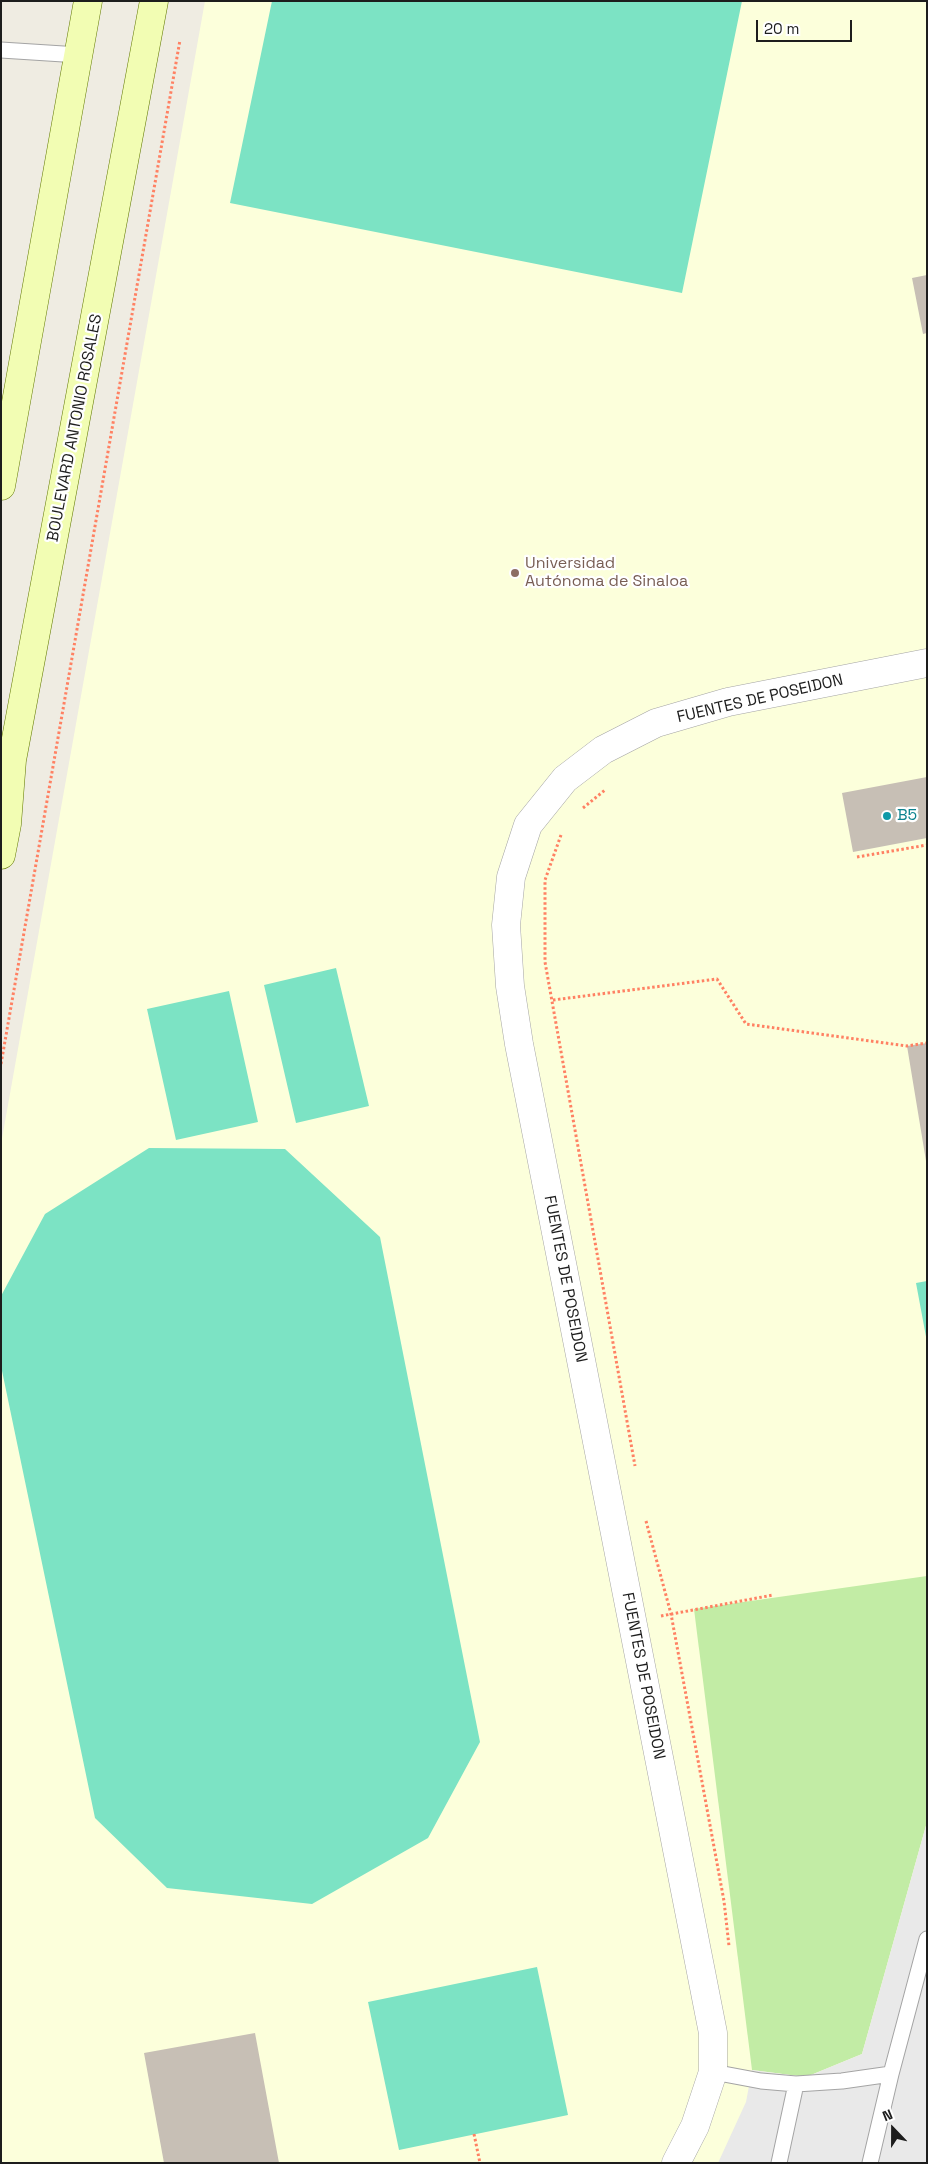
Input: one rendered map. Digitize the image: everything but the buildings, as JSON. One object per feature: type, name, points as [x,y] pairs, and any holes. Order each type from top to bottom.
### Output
[{"type":"main road","points":[[1,486],[88,1]]},
{"type":"main road","name":"BOULEVARD ANTONIO ROSALES","points":[[1,855],[7,759],[154,1]]},
{"type":"street","name":"FUENTES DE POSEIDON","points":[[676,2163],[695,2126],[713,2072],[713,2033],[519,1044],[510,986],[506,925],[511,877],[528,825],[565,779],[603,750],[656,723],[728,702],[927,663]]},
{"type":"lane","points":[[1,50],[78,55]]},
{"type":"lane","points":[[870,2163],[891,2074],[927,1939]]},
{"type":"lane","points":[[713,2072],[761,2081],[796,2084],[842,2081],[891,2074]]},
{"type":"lane","points":[[779,2163],[796,2084]]},
{"type":"path","points":[[1,1064],[182,31]]},
{"type":"path","points":[[580,811],[608,787]]},
{"type":"path","points":[[562,831],[545,880],[545,962],[636,1470]]},
{"type":"path","points":[[857,857],[927,845]]},
{"type":"path","points":[[552,1000],[717,979],[746,1024],[907,1046],[927,1043]]},
{"type":"path","points":[[646,1519],[671,1614]]},
{"type":"path","points":[[633,1624],[671,1614],[773,1595]]},
{"type":"path","points":[[474,2134],[480,2163]]},
{"type":"shaded area","name":"Universidad Autónoma de Sinaloa","points":[[205,1],[927,1],[927,2163],[1,2163],[1,1144]]},
{"type":"shaded area","points":[[927,1822],[927,2163],[718,2163],[746,2102],[752,2070],[806,2077],[862,2054]]},
{"type":"green space","points":[[272,1],[742,1],[682,293],[230,203]]},
{"type":"green space","points":[[336,968],[369,1106],[296,1123],[264,985]]},
{"type":"green space","points":[[229,991],[258,1122],[176,1140],[147,1009]]},
{"type":"green space","points":[[149,1148],[285,1149],[380,1237],[480,1742],[428,1838],[312,1904],[167,1888],[95,1818],[1,1366],[1,1296],[45,1214]]},
{"type":"green space","points":[[927,1281],[927,1342],[916,1283]]},
{"type":"green space","points":[[927,1576],[927,1822],[862,2054],[806,2077],[752,2070],[694,1609]]},
{"type":"green space","points":[[537,1967],[568,2115],[399,2150],[368,2002]]},
{"type":"place","name":"Universidad Autónoma de Sinaloa","points":[[515,573]]},
{"type":"place","name":"B5","points":[[887,816]]}]
